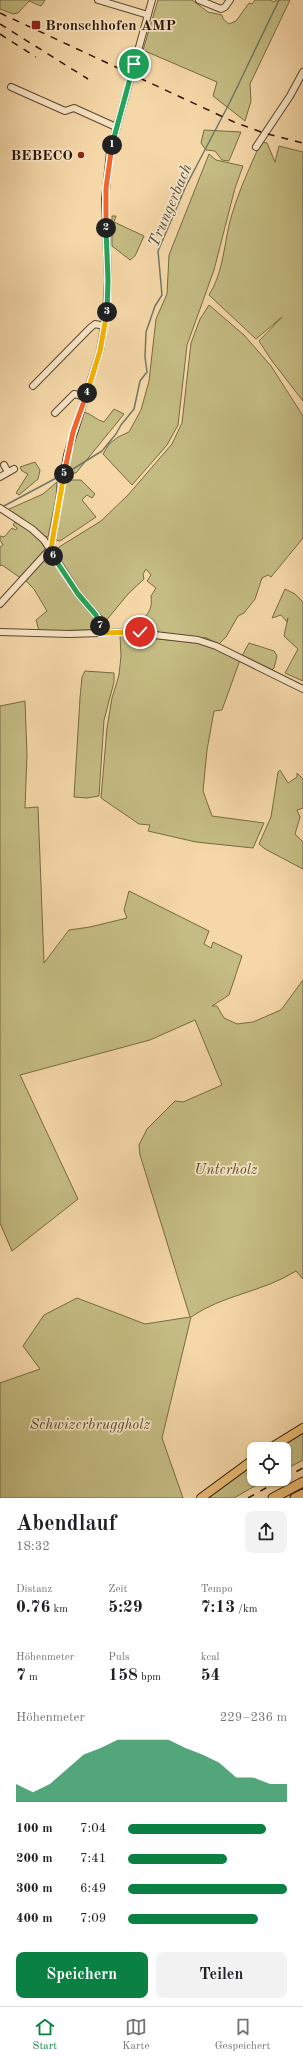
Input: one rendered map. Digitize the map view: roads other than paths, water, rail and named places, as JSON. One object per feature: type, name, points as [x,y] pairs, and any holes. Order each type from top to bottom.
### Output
[{"type":"highway","points":[[273,1498],[303,1482]]},
{"type":"highway","points":[[295,1498],[303,1494]]},
{"type":"main road","points":[[280,1442],[303,1428]]},
{"type":"main road","points":[[201,1498],[247,1464]]},
{"type":"street","points":[[98,0],[148,15]]},
{"type":"street","points":[[100,633],[96,615],[78,594],[53,555],[51,548],[68,455],[100,351],[104,326],[108,280],[106,188],[110,152],[152,0]]},
{"type":"street","points":[[199,0],[221,9],[225,7],[230,0]]},
{"type":"street","points":[[256,147],[290,96],[303,72]]},
{"type":"street","points":[[11,87],[66,111],[74,108],[116,127]]},
{"type":"street","points":[[33,386],[90,328],[95,324],[104,326]]},
{"type":"street","points":[[55,413],[74,394],[86,397]]},
{"type":"street","points":[[0,477],[11,471],[4,465]]},
{"type":"street","points":[[2,509],[32,529],[51,548]]},
{"type":"street","points":[[0,604],[51,548]]},
{"type":"street","points":[[0,632],[140,632],[206,642],[303,689]]},
{"type":"waterway","name":"Trungerbach","points":[[68,472],[102,451],[134,409],[140,381],[147,372],[145,357],[146,332],[155,306],[162,295],[158,251],[186,186],[230,102],[279,0]]},
{"type":"waterway","name":"Trungerbach","points":[[2,507],[60,476]]},
{"type":"railway","points":[[0,13],[234,122],[264,133],[303,143]]},
{"type":"railway","points":[[0,24],[88,79]]},
{"type":"railway","points":[[0,34],[36,57]]},
{"type":"railway","points":[[291,1474],[303,1468]]},
{"type":"railway","points":[[248,1498],[269,1486]]},
{"type":"place","name":"Bronschhofen AMP","points":[[36,25]]},
{"type":"place","name":"BEBECO","points":[[81,155]]},
{"type":"park label","name":"Unterholz","points":[[226,1169]]},
{"type":"park label","name":"Schwizerbruggholz","points":[[90,1424]]}]
